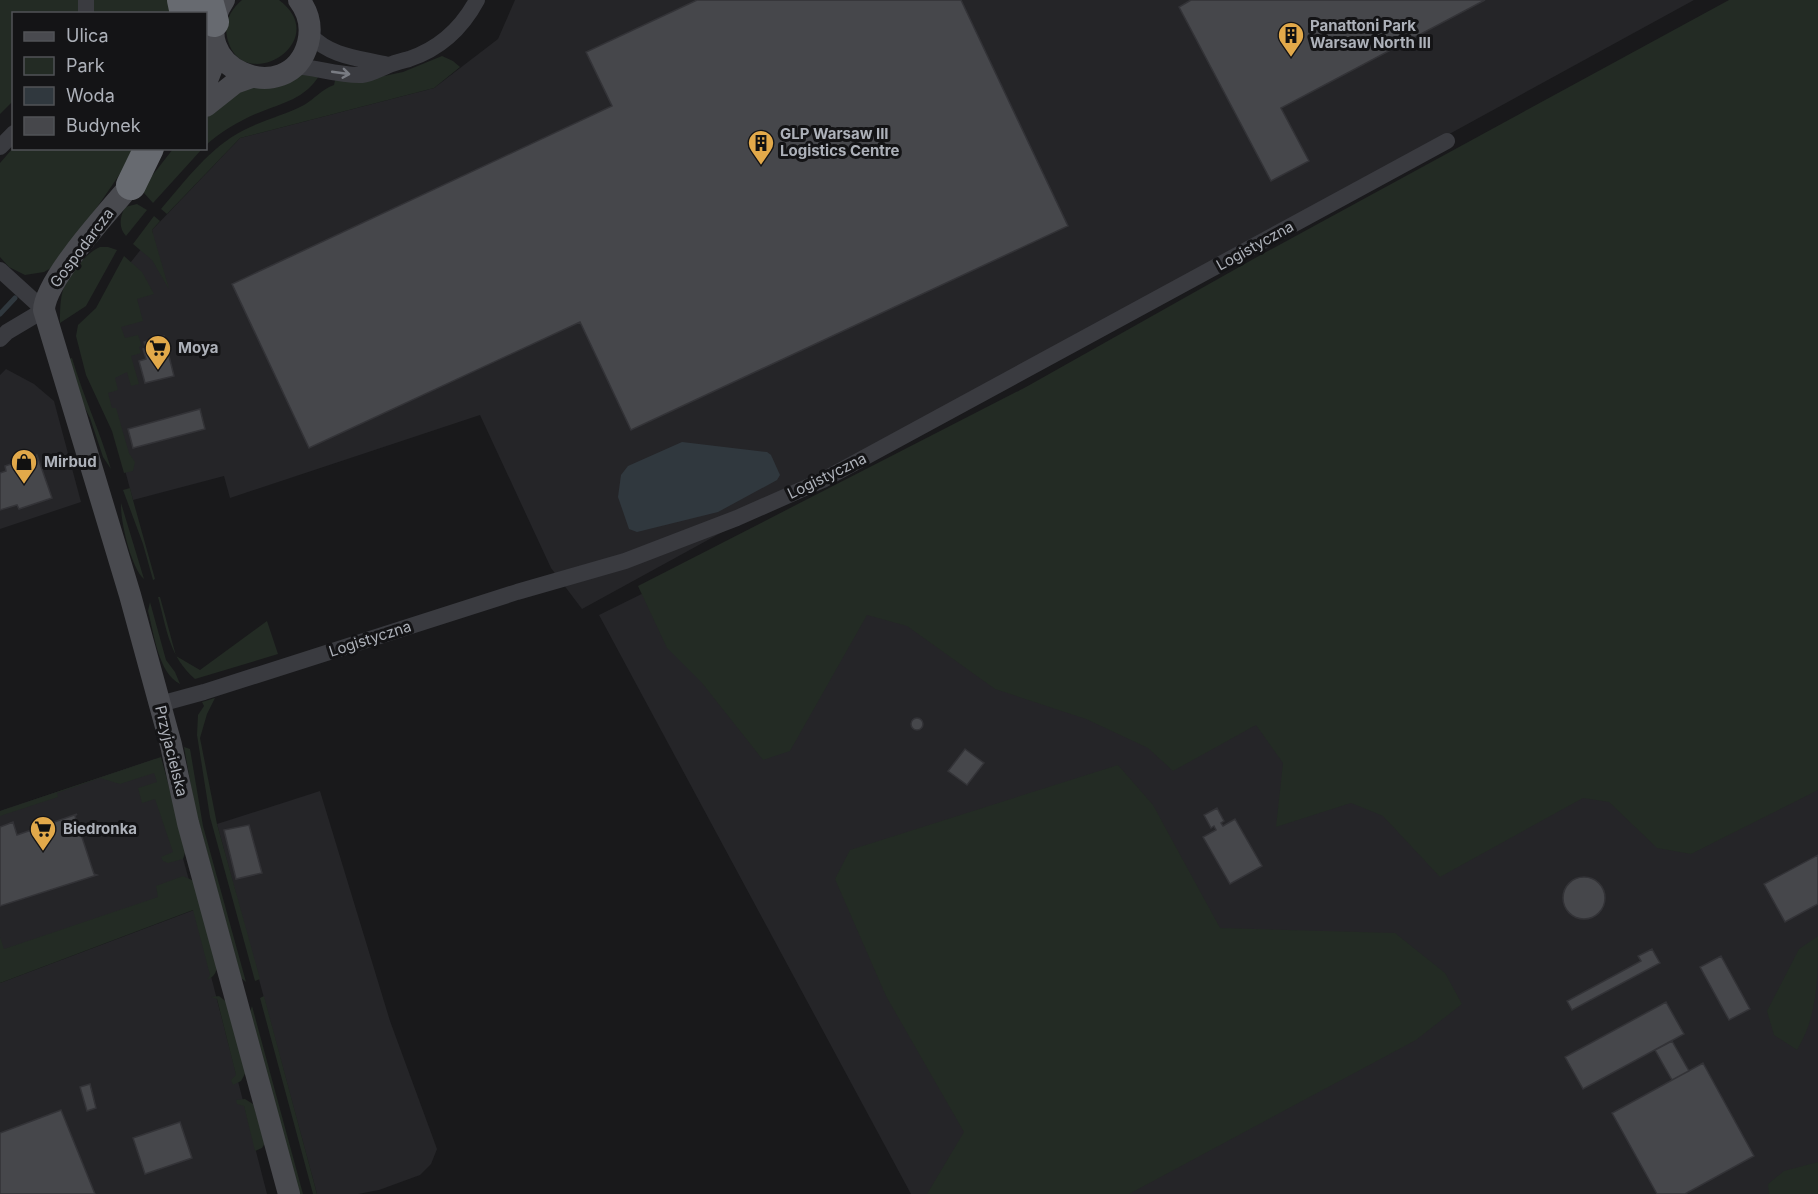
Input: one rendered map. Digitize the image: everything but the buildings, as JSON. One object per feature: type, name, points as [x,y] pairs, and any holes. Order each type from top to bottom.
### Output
[{"type":"highway","points":[[132,185],[148,150]]},
{"type":"street","points":[[293,66],[336,73],[362,75],[373,73],[388,65],[426,52],[440,43],[456,31],[477,0]]},
{"type":"street","points":[[207,105],[235,83],[252,77],[274,77],[293,66],[301,58],[310,35],[308,15],[302,2]]},
{"type":"street","points":[[216,17],[230,67],[252,77]]},
{"type":"street","points":[[207,80],[213,65],[216,17]]},
{"type":"street","points":[[310,35],[320,46],[337,54],[388,65]]},
{"type":"street","points":[[0,147],[12,136]]},
{"type":"street","name":"Logistyczna","points":[[160,704],[518,592],[625,561],[802,490],[1065,350],[1447,141]]},
{"type":"street","name":"Gospodarcza","points":[[44,310],[45,302],[58,276],[159,150]]},
{"type":"street","points":[[0,270],[44,310],[7,332],[0,339]]},
{"type":"street","name":"Przyjacielska","points":[[44,310],[106,510],[160,704],[188,823],[290,1194]]},
{"type":"shaded area","points":[[515,0],[1694,0],[582,609],[551,568],[480,415],[230,498],[224,476],[133,500],[108,407],[106,305],[127,267],[153,234],[152,230],[240,138],[434,88],[498,39]]},
{"type":"shaded area","points":[[1818,0],[1818,1194],[911,1194],[599,615],[922,456]]},
{"type":"shaded area","points":[[6,369],[34,384],[54,401],[81,502],[0,529],[0,375]]},
{"type":"shaded area","points":[[155,759],[191,887],[0,951],[0,811]]},
{"type":"shaded area","points":[[320,791],[390,1021],[437,1149],[431,1164],[420,1175],[379,1190],[358,1194],[317,1194],[217,824]]},
{"type":"shaded area","points":[[194,910],[267,1194],[0,1194],[0,983]]},
{"type":"green space","points":[[0,0],[175,0],[178,12],[12,12],[12,102],[0,114]]},
{"type":"green space","points":[[242,0],[279,0],[293,16],[296,32],[291,46],[279,57],[264,63],[248,63],[235,55],[227,37],[227,26],[232,12]]},
{"type":"green space","points":[[1729,0],[1818,0],[1818,790],[1691,854],[1657,848],[1609,802],[1583,798],[1440,877],[1383,816],[1351,803],[1276,827],[1283,763],[1256,725],[1173,771],[1148,748],[1086,719],[995,689],[907,626],[867,615],[790,751],[763,760],[702,683],[667,648],[638,586],[1026,387],[1257,257]]},
{"type":"green space","points":[[442,56],[460,67],[434,88],[240,138],[167,214],[161,209],[199,165],[231,137],[251,126],[304,105],[334,85],[336,76],[384,76],[403,72]]},
{"type":"green space","points":[[320,74],[301,95],[244,120],[207,144],[207,112],[231,92],[295,75]]},
{"type":"green space","points":[[12,149],[136,150],[89,219],[51,268],[44,272],[25,275],[9,267],[0,257],[0,163]]},
{"type":"green space","points":[[172,150],[201,150],[153,203],[144,193],[144,186]]},
{"type":"green space","points":[[137,204],[147,210],[126,236],[121,226],[122,214],[125,207]]},
{"type":"green space","points":[[154,216],[160,221],[152,230],[169,289],[152,260],[133,244]]},
{"type":"green space","points":[[100,247],[117,250],[86,306],[60,323],[61,298],[65,284],[84,259]]},
{"type":"green space","points":[[124,256],[142,272],[154,294],[137,299],[143,321],[121,327],[125,338],[138,335],[142,346],[139,347],[141,353],[131,356],[139,384],[131,386],[127,372],[115,378],[118,390],[108,393],[112,408],[116,408],[129,453],[135,462],[133,471],[124,473],[112,431],[86,375],[76,336],[78,325],[96,308]]},
{"type":"green space","points":[[72,358],[111,469],[103,457],[90,418],[79,396],[68,359]]},
{"type":"green space","points":[[130,488],[155,579],[153,580],[143,544],[123,490]]},
{"type":"green space","points":[[121,503],[144,579],[135,565],[127,543]]},
{"type":"green space","points":[[158,597],[160,597],[175,654],[170,642]]},
{"type":"green space","points":[[150,602],[166,660],[180,684],[167,671],[158,652],[148,611]]},
{"type":"green space","points":[[267,621],[278,654],[195,679],[177,657],[200,670]]},
{"type":"green space","points":[[215,698],[207,714],[200,738],[217,824],[260,979],[255,981],[210,817],[197,735],[198,715],[204,706],[202,702]]},
{"type":"green space","points":[[184,747],[190,749],[203,826],[246,982],[241,978],[195,808]]},
{"type":"green space","points":[[161,757],[186,850],[183,859],[168,863],[163,861],[161,857],[173,852],[155,799],[142,803],[138,788],[157,782],[154,773],[120,784],[100,778],[57,793],[58,797],[0,816],[0,811]]},
{"type":"green space","points":[[1118,765],[1153,805],[1220,928],[1395,933],[1445,973],[1462,1004],[1416,1040],[1129,1194],[927,1194],[964,1132],[886,996],[835,879],[850,850]]},
{"type":"green space","points":[[183,876],[194,881],[217,967],[209,979],[207,980],[210,975],[193,910],[0,983],[0,937],[4,949],[158,897],[156,886]]},
{"type":"green space","points":[[1818,936],[1817,981],[1813,1010],[1797,1050],[1774,1035],[1767,1011],[1799,949]]},
{"type":"green space","points":[[219,996],[228,1003],[246,1072],[241,1081],[233,1085],[231,1080],[236,1075],[217,999],[211,997]]},
{"type":"green space","points":[[264,996],[317,1194],[313,1194],[260,998]]},
{"type":"green space","points":[[252,1006],[303,1194],[298,1194],[250,1012]]},
{"type":"green space","points":[[245,1099],[253,1104],[265,1143],[262,1148],[255,1151],[244,1106],[237,1104],[236,1100]]},
{"type":"green space","points":[[1818,1162],[1818,1194],[1769,1194],[1768,1184],[1784,1171]]},
{"type":"water","points":[[682,442],[767,452],[771,455],[780,475],[777,480],[718,512],[637,532],[629,529],[618,497],[621,475],[628,466]]},
{"type":"waterway","points":[[0,314],[15,298]]},
{"type":"place","name":"Panattoni Park Warsaw North III","points":[[1291,58]]},
{"type":"place","name":"GLP Warsaw III Logistics Centre","points":[[761,166]]},
{"type":"place","name":"Moya","points":[[158,371]]},
{"type":"place","name":"Mirbud","points":[[24,485]]},
{"type":"place","name":"Biedronka","points":[[43,852]]}]
